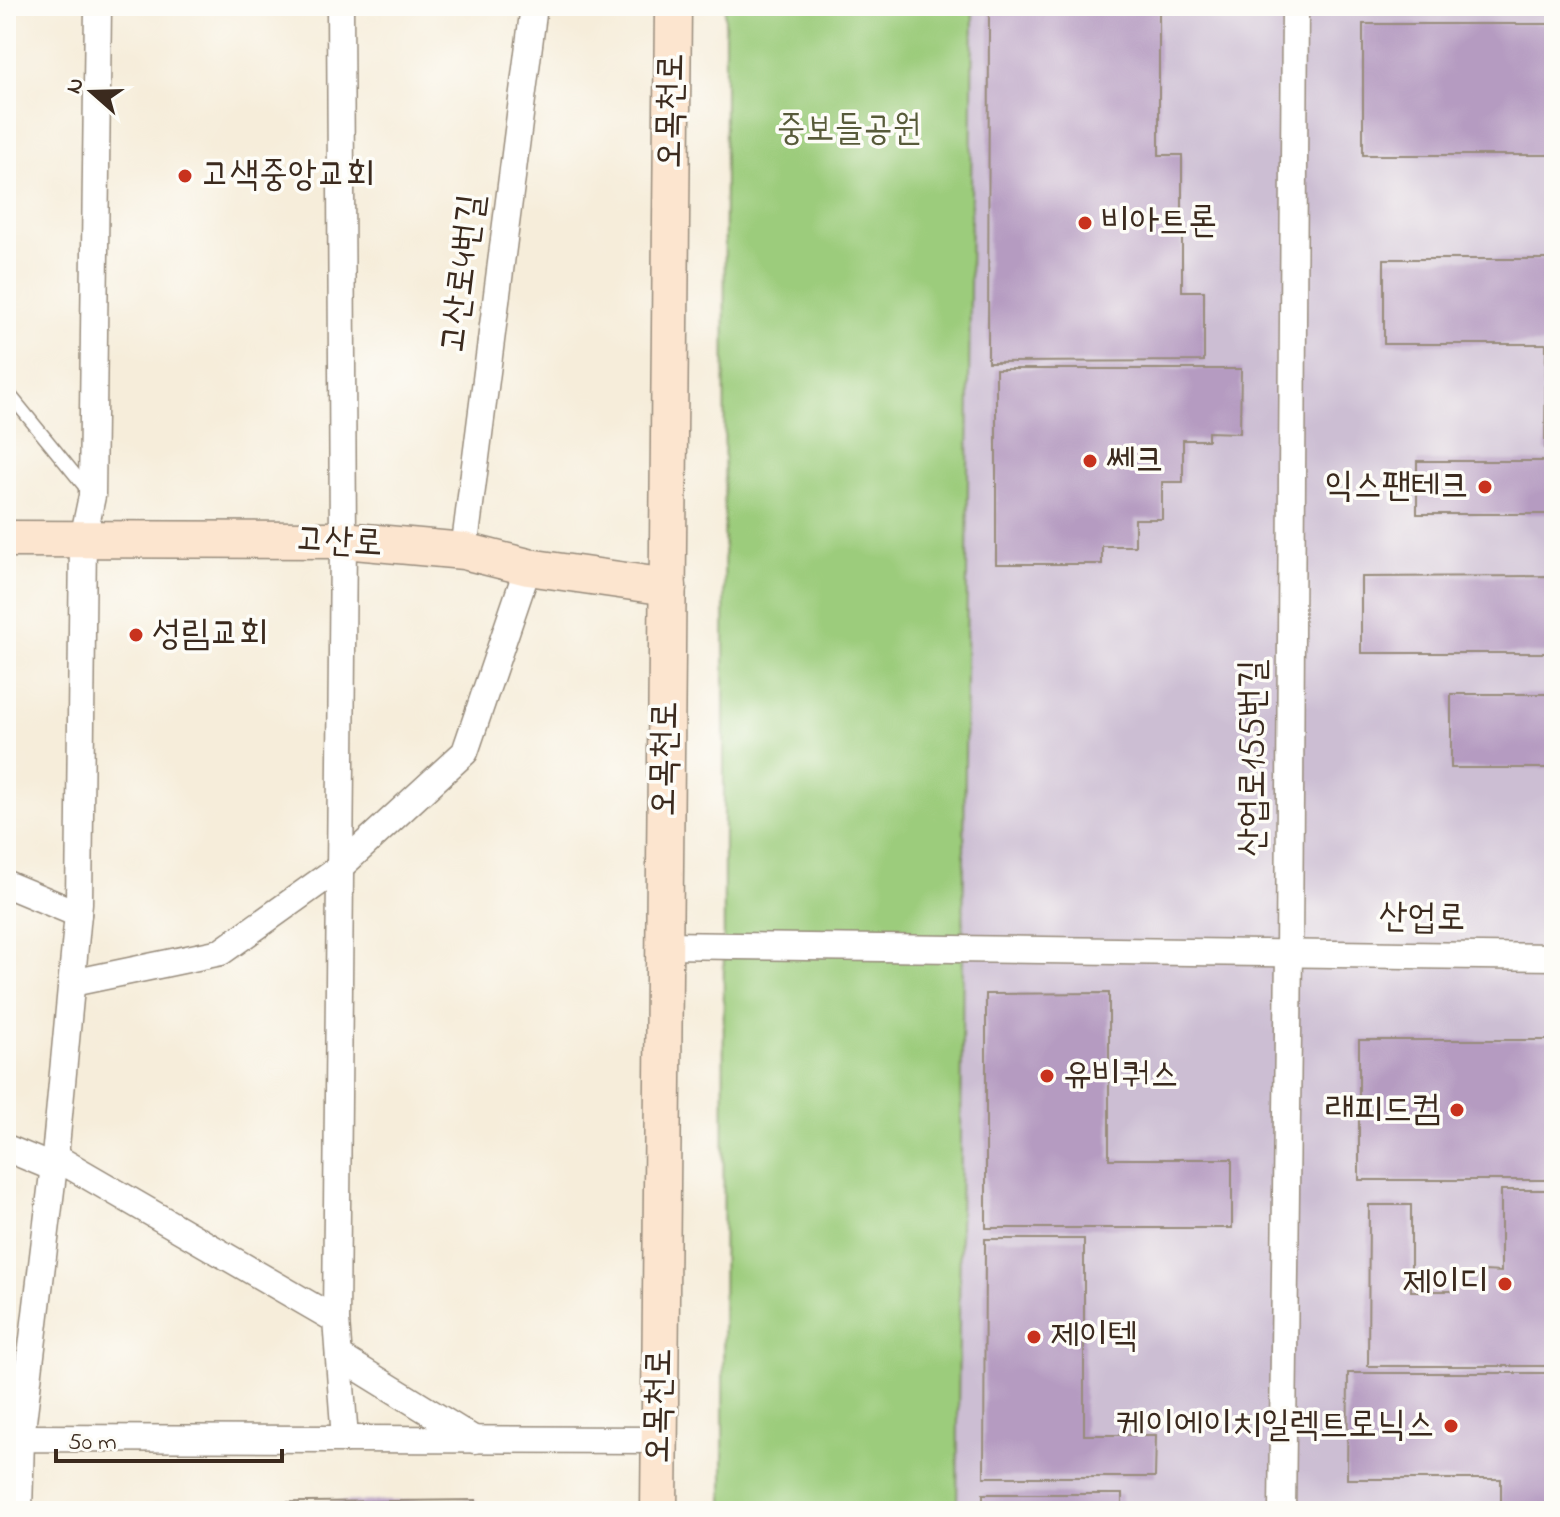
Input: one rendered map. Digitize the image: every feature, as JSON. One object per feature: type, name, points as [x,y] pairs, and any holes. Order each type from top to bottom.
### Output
[{"type":"street","points":[[19,1511],[13,1432],[54,1163],[78,914],[83,539],[92,496],[98,6]]},
{"type":"street","points":[[340,6],[343,540],[336,1320],[345,1439]]},
{"type":"street","name":"고산로4번길","points":[[464,551],[533,6]]},
{"type":"street","name":"오목천로","points":[[659,1511],[673,6]]},
{"type":"street","name":"산업로155번길","points":[[1282,1511],[1295,6]]},
{"type":"street","name":"고산로","points":[[6,539],[343,540],[464,551],[528,567],[668,587]]},
{"type":"street","points":[[72,983],[221,952],[340,867],[465,752],[528,567]]},
{"type":"street","points":[[6,884],[78,914]]},
{"type":"street","name":"산업로","points":[[665,945],[1554,957]]},
{"type":"street","points":[[6,1148],[54,1163],[336,1320]]},
{"type":"street","points":[[339,1356],[475,1440]]},
{"type":"street","points":[[13,1432],[345,1439],[660,1440]]},
{"type":"lane","points":[[6,390],[92,496]]},
{"type":"shaded area","points":[[973,6],[1554,6],[1554,1511],[957,1511]]},
{"type":"green space","name":"중보들공원","points":[[725,6],[973,6],[957,1511],[723,1511]]},
{"type":"building","name":"비아트론","points":[[989,6],[1159,6],[1159,155],[1182,155],[1182,291],[1204,291],[1204,361],[988,362]]},
{"type":"building","points":[[1526,6],[1554,6],[1554,14],[1526,14]]},
{"type":"building","points":[[1363,24],[1554,24],[1554,155],[1363,155]]},
{"type":"building","points":[[1384,259],[1554,259],[1554,451],[1545,451],[1546,344],[1384,344]]},
{"type":"building","name":"쎄크","points":[[996,369],[1241,369],[1240,433],[1208,432],[1208,440],[1183,440],[1183,482],[1162,482],[1162,519],[1135,519],[1135,546],[1102,546],[1102,564],[996,564]]},
{"type":"building","name":"익스팬테크","points":[[1417,461],[1554,461],[1554,514],[1417,514]]},
{"type":"building","points":[[1554,576],[1554,653],[1361,653],[1361,577]]},
{"type":"building","points":[[1451,694],[1554,694],[1554,768],[1451,768]]},
{"type":"building","name":"유비쿼스","points":[[1109,993],[1109,1159],[1232,1159],[1232,1228],[986,1228],[986,994]]},
{"type":"building","name":"래피드컴","points":[[1359,1040],[1554,1040],[1554,1180],[1359,1180]]},
{"type":"building","name":"제이디","points":[[1501,1190],[1554,1190],[1554,1366],[1368,1366],[1369,1205],[1411,1205],[1411,1291],[1455,1291],[1456,1278],[1483,1278],[1484,1271],[1501,1272]]},
{"type":"building","name":"제이텍","points":[[985,1239],[1084,1239],[1084,1435],[1156,1435],[1155,1477],[984,1477]]},
{"type":"building","name":"케이에이치일렉트로닉스","points":[[1348,1373],[1554,1373],[1554,1511],[1501,1511],[1501,1479],[1347,1479]]},
{"type":"building","points":[[983,1494],[1122,1494],[1122,1511],[983,1511]]},
{"type":"building","points":[[476,1500],[476,1511],[154,1511],[154,1504]]},
{"type":"place","name":"고색중앙교회","points":[[185,176]]},
{"type":"place","name":"비아트론","points":[[1085,223]]},
{"type":"place","name":"쎄크","points":[[1090,461]]},
{"type":"place","name":"익스팬테크","points":[[1485,487]]},
{"type":"place","name":"성림교회","points":[[136,635]]},
{"type":"place","name":"유비쿼스","points":[[1047,1076]]},
{"type":"place","name":"래피드컴","points":[[1457,1110]]},
{"type":"place","name":"제이디","points":[[1505,1284]]},
{"type":"place","name":"제이텍","points":[[1034,1337]]},
{"type":"place","name":"케이에이치일렉트로닉스","points":[[1451,1426]]}]
